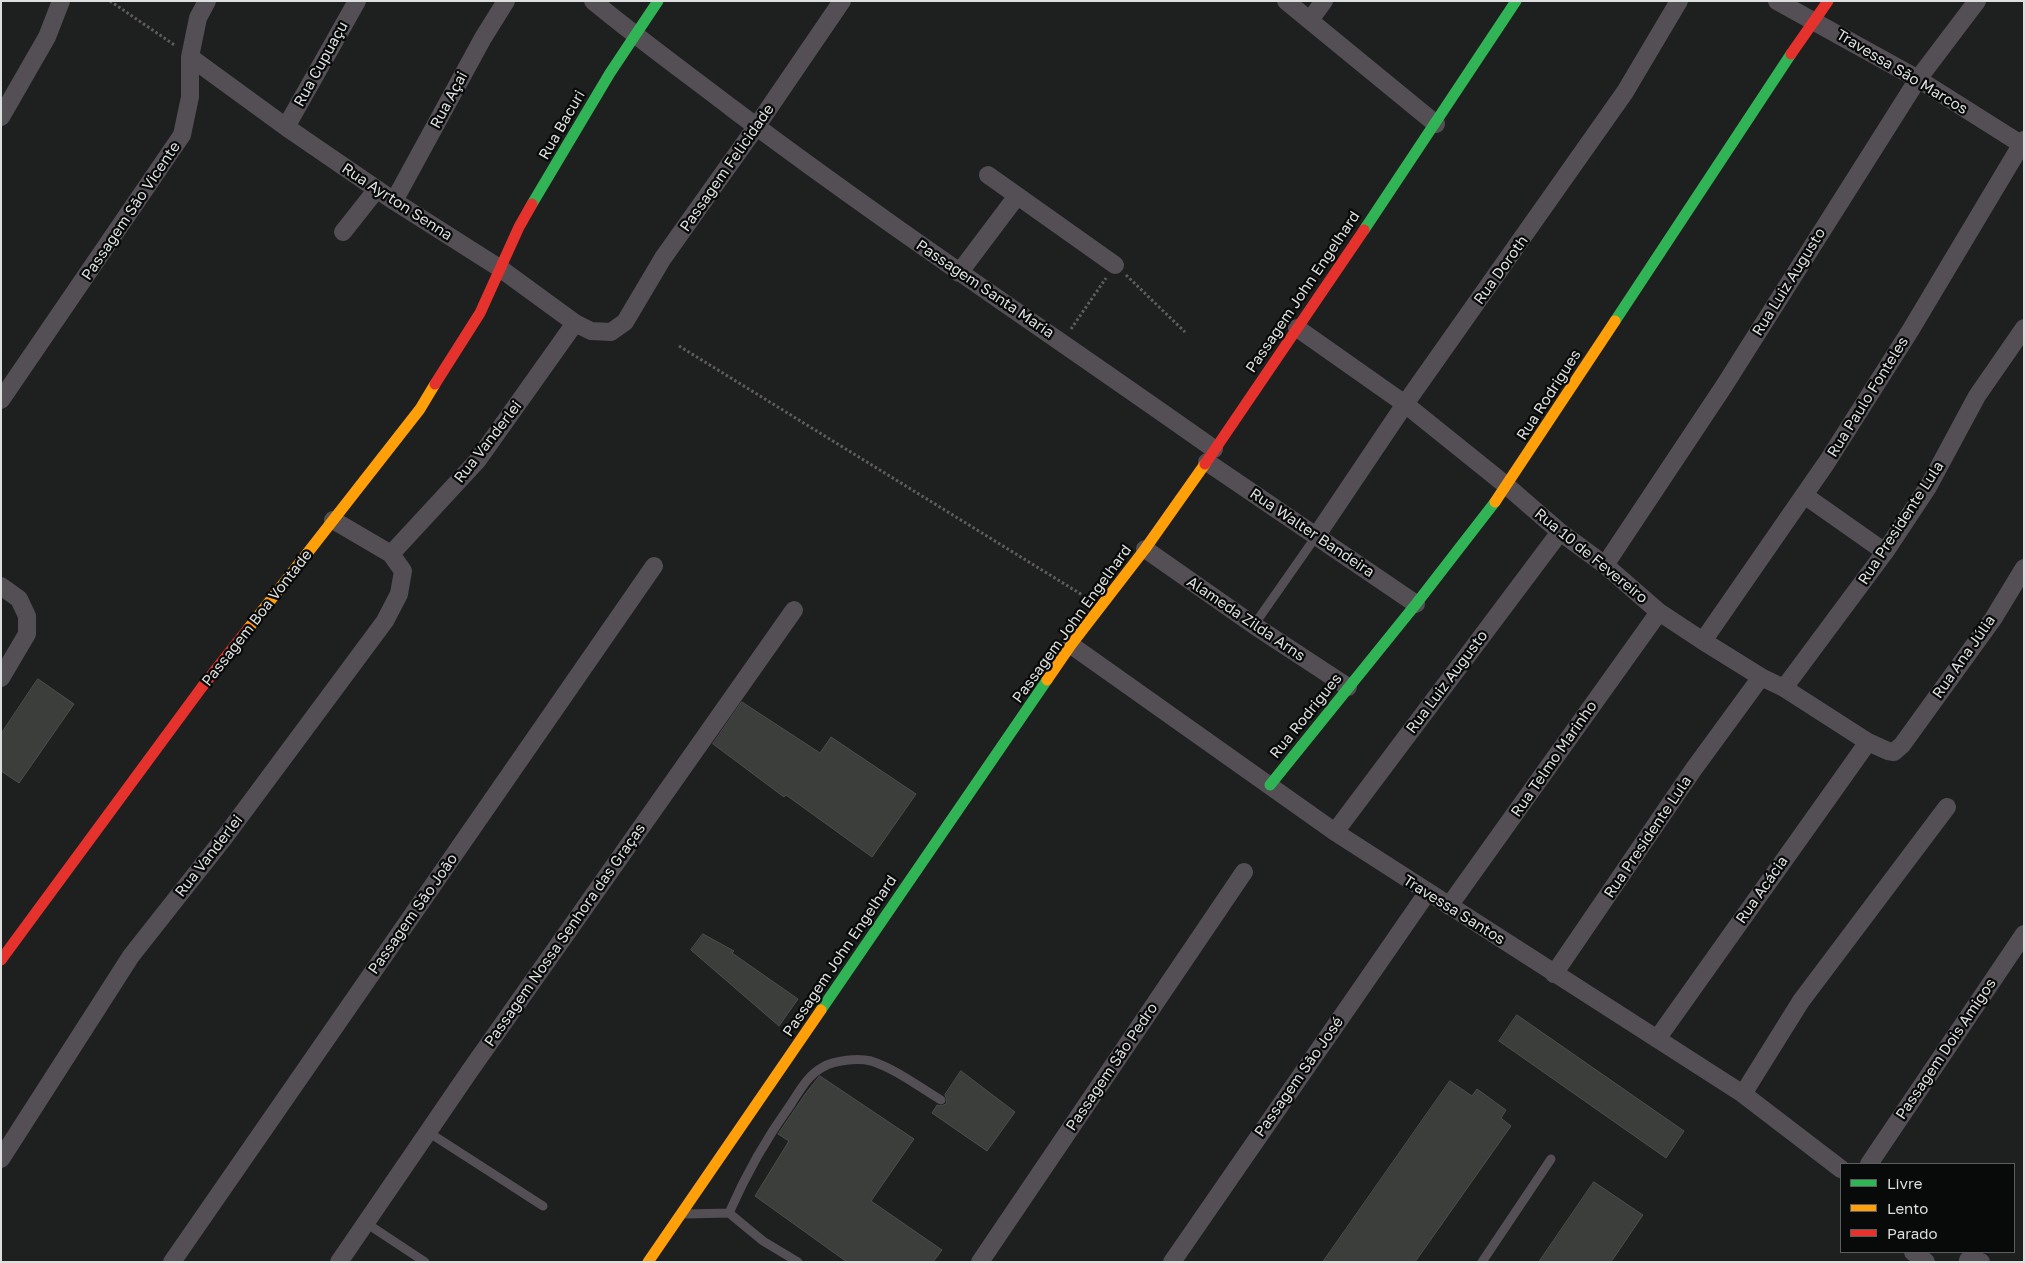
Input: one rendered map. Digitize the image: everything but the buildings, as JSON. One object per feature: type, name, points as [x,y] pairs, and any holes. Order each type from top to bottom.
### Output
[{"type":"street","points":[[1,117],[47,37],[61,1]]},
{"type":"street","name":"Passagem São Vicente","points":[[1,400],[182,135],[190,98],[190,57],[198,18],[207,1]]},
{"type":"street","name":"Rua Cupuaçu","points":[[286,127],[356,1]]},
{"type":"street","name":"Rua Açai","points":[[394,201],[483,38],[506,1]]},
{"type":"street","name":"Passagem Santa Maria","points":[[593,1],[634,35],[756,127],[959,273],[1062,342],[1210,456]]},
{"type":"street","name":"Rua Bacuri","points":[[501,269],[519,228],[610,73],[658,1]]},
{"type":"street","name":"Passagem Felicidade","points":[[611,332],[625,322],[663,258],[842,1]]},
{"type":"street","points":[[1286,1],[1436,124]]},
{"type":"street","points":[[1310,20],[1324,1]]},
{"type":"street","name":"Passagem John Engelhard","points":[[648,1262],[1071,646],[1145,549],[1210,456],[1436,124],[1516,1]]},
{"type":"street","name":"Rua Doroth","points":[[1317,535],[1405,404],[1626,92],[1679,1]]},
{"type":"street","name":"Travessa São Marcos","points":[[1777,1],[1918,79],[2023,143]]},
{"type":"street","name":"Rua Rodrigues","points":[[1270,786],[1416,604],[1507,486],[1813,20],[1828,1]]},
{"type":"street","name":"Rua Luiz Augusto","points":[[1605,565],[1724,386],[1918,79],[1977,1]]},
{"type":"street","name":"Rua Ayrton Senna","points":[[190,57],[286,127],[394,201],[501,269],[575,323],[591,331],[611,332]]},
{"type":"street","name":"Rua Paulo Fonteles","points":[[1702,641],[1827,462],[1910,331],[2023,143]]},
{"type":"street","points":[[988,176],[1115,265]]},
{"type":"street","points":[[343,232],[377,189]]},
{"type":"street","points":[[959,273],[1017,196]]},
{"type":"street","name":"Passagem Boa Vontade","points":[[1,960],[202,687],[420,409],[480,313],[501,269]]},
{"type":"street","name":"Rua Vanderlei","points":[[1,1159],[131,956],[224,838],[385,621],[400,594],[403,570],[391,554],[477,461],[575,323]]},
{"type":"street","name":"Rua 10 de Fevereiro","points":[[1297,328],[1405,404],[1507,486],[1560,532],[1605,565],[1659,612],[1702,641],[1761,677],[1784,688],[1868,742],[1888,752],[1894,752],[1902,745]]},
{"type":"street","name":"Rua Presidente Lula","points":[[1784,688],[1886,552],[1928,487],[1977,396],[2024,328]]},
{"type":"street","name":"Rua Walter Bandeira","points":[[1210,456],[1317,535],[1416,604]]},
{"type":"street","points":[[1804,495],[1886,552]]},
{"type":"street","points":[[333,520],[391,554]]},
{"type":"street","name":"Rua Luiz Augusto","points":[[1335,832],[1560,532]]},
{"type":"street","name":"Alameda Zilda Arns","points":[[1145,549],[1254,625],[1348,687]]},
{"type":"street","name":"Passagem São João","points":[[172,1262],[654,566]]},
{"type":"street","name":"Rua Ana Júlia","points":[[1902,745],[1993,619],[2024,568]]},
{"type":"street","points":[[1,586],[19,599],[27,616],[27,634],[1,678]]},
{"type":"street","name":"Passagem Nossa Senhora das Graças","points":[[339,1262],[794,610]]},
{"type":"street","name":"Rua Telmo Marinho","points":[[1449,906],[1659,612]]},
{"type":"street","name":"Travessa Santos","points":[[1071,646],[1335,832],[1427,893],[1743,1094],[1840,1168]]},
{"type":"street","name":"Rua Presidente Lula","points":[[1554,974],[1693,770],[1761,677]]},
{"type":"street","name":"Rua Acácia","points":[[1657,1039],[1868,742]]},
{"type":"street","points":[[1743,1094],[1800,1001],[1947,807]]},
{"type":"street","name":"Passagem São Pedro","points":[[980,1262],[1244,872]]},
{"type":"street","name":"Passagem São José","points":[[1172,1262],[1427,893]]},
{"type":"street","name":"Passagem Dois Amigos","points":[[1870,1163],[2024,934]]},
{"type":"street","points":[[1914,1253],[1926,1262]]},
{"type":"lane","points":[[1254,625],[1317,535]]},
{"type":"lane","points":[[729,1213],[748,1170],[770,1133],[809,1078],[824,1066],[844,1060],[870,1061],[891,1069],[941,1100]]},
{"type":"lane","points":[[428,1132],[542,1206]]},
{"type":"lane","points":[[1482,1262],[1551,1160]]},
{"type":"lane","points":[[681,1214],[729,1213],[763,1241],[798,1262]]},
{"type":"lane","points":[[366,1222],[426,1262]]},
{"type":"path","points":[[110,1],[190,57]]},
{"type":"path","points":[[1062,342],[1115,265],[1185,332]]},
{"type":"path","points":[[679,346],[1101,606]]},
{"type":"traffic: fast","points":[[532,204],[610,73],[658,1]]},
{"type":"traffic: fast","points":[[1364,230],[1516,1]]},
{"type":"traffic: fast","points":[[1615,321],[1791,54]]},
{"type":"traffic: fast","points":[[1270,785],[1416,604],[1495,502]]},
{"type":"traffic: fast","points":[[821,1010],[1047,680]]},
{"type":"traffic: slow","points":[[1495,502],[1615,321]]},
{"type":"traffic: slow","points":[[248,629],[420,409],[435,384]]},
{"type":"traffic: slow","points":[[1047,680],[1071,645],[1145,549],[1205,464]]},
{"type":"traffic: slow","points":[[648,1262],[821,1010]]},
{"type":"traffic: jam","points":[[1791,54],[1828,1]]},
{"type":"traffic: jam","points":[[435,384],[480,313],[519,227],[532,204]]},
{"type":"traffic: jam","points":[[1205,464],[1364,230]]},
{"type":"traffic: jam","points":[[1,960],[202,687],[248,629]]}]
